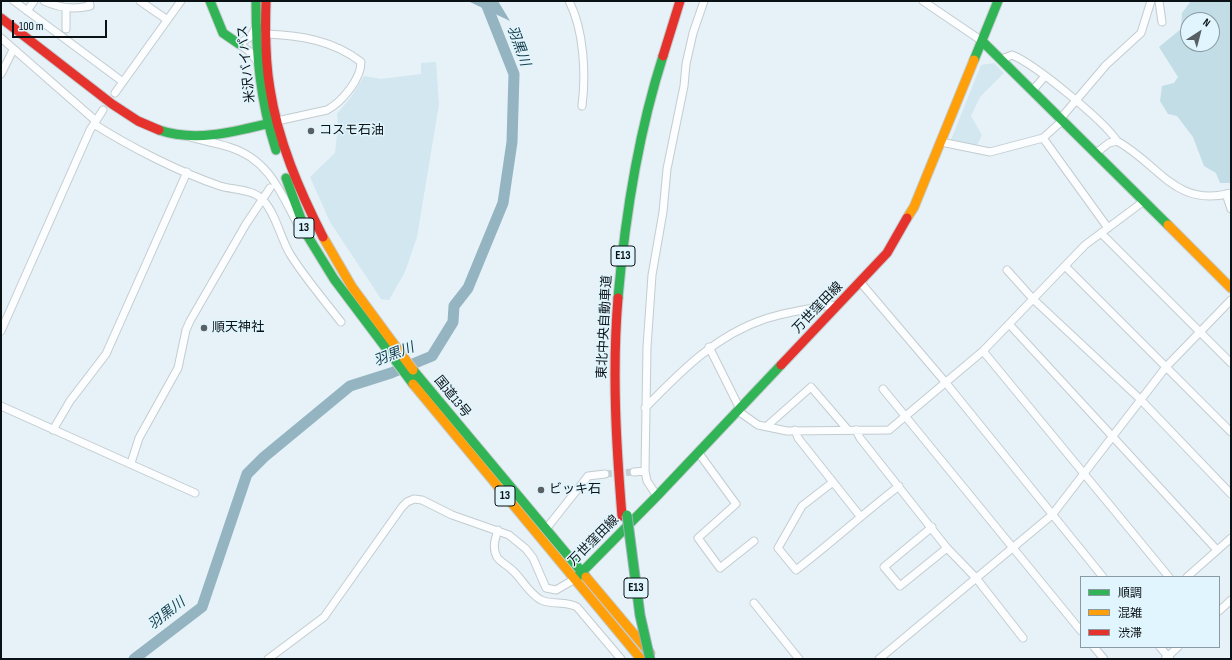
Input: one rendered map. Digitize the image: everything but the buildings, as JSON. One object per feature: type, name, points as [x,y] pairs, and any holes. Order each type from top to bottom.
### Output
[{"type":"main road","points":[[210,1],[223,33],[239,44]]},
{"type":"main road","name":"米沢バイパス","points":[[256,1],[255,29],[258,63],[272,122]]},
{"type":"main road","name":"米沢バイパス","points":[[266,1],[264,34],[271,95],[272,122]]},
{"type":"main road","name":"東北中央自動車道","points":[[650,659],[640,615],[616,465],[614,377],[617,322],[627,217],[642,136],[656,80],[680,1]]},
{"type":"main road","name":"東北中央自動車道","points":[[642,659],[634,614],[624,516],[622,377],[628,267],[634,220],[650,140],[664,80],[688,1]]},
{"type":"main road","name":"万世窪田線","points":[[575,579],[739,410],[887,253],[899,235],[914,207],[998,1]]},
{"type":"main road","points":[[1,18],[126,115],[153,127],[181,135],[215,134],[272,122]]},
{"type":"main road","points":[[982,41],[1231,288]]},
{"type":"main road","name":"国道13号","points":[[272,122],[297,210],[313,246],[440,411],[575,579],[642,659]]},
{"type":"main road","name":"国道13号","points":[[272,122],[281,140],[298,188],[316,228],[367,318]]},
{"type":"main road","name":"国道13号","points":[[440,411],[546,529],[655,659]]},
{"type":"street","points":[[14,1],[123,82]]},
{"type":"street","points":[[27,11],[34,1]]},
{"type":"street","points":[[44,1],[58,7],[66,8],[90,6],[90,1]]},
{"type":"street","points":[[140,1],[166,19]]},
{"type":"street","points":[[115,93],[166,19],[181,1]]},
{"type":"street","points":[[569,1],[574,10],[583,53],[585,88],[582,106]]},
{"type":"street","points":[[656,496],[647,481],[645,471],[645,408],[649,311],[656,245],[663,212],[667,169],[684,86],[686,64],[693,33],[704,1]]},
{"type":"street","points":[[923,1],[982,41]]},
{"type":"street","points":[[941,142],[990,152],[1043,138],[1062,119],[1075,100],[1106,66],[1142,33],[1151,1]]},
{"type":"street","points":[[1159,1],[1162,22]]},
{"type":"street","points":[[66,8],[66,29]]},
{"type":"street","points":[[255,29],[250,37],[239,44],[249,51],[258,63]]},
{"type":"street","points":[[264,34],[315,39],[352,55],[360,62],[361,68],[352,86],[334,107],[327,110],[272,122]]},
{"type":"street","points":[[1,38],[95,122],[121,141],[220,186],[249,192],[262,199],[272,215],[290,255],[341,322]]},
{"type":"street","points":[[1,74],[13,50]]},
{"type":"street","points":[[1002,60],[1012,55],[1033,66],[1075,100],[1113,135],[1117,141],[1182,191],[1198,196],[1229,194],[1231,209]]},
{"type":"street","points":[[1033,90],[1045,76]]},
{"type":"street","points":[[1,331],[95,122],[103,110]]},
{"type":"street","points":[[181,135],[231,147],[260,164],[273,178],[302,232],[313,246]]},
{"type":"street","points":[[1043,138],[1108,228]]},
{"type":"street","points":[[1096,153],[1109,143],[1117,141]]},
{"type":"street","points":[[53,430],[70,401],[106,354],[187,172]]},
{"type":"street","points":[[131,463],[139,438],[178,368],[186,330],[190,321],[270,188]]},
{"type":"street","points":[[709,347],[739,410],[758,425],[794,430],[889,430],[983,351],[1085,245],[1144,201]]},
{"type":"street","points":[[1101,233],[1231,363]]},
{"type":"street","points":[[1065,266],[1231,432]]},
{"type":"street","points":[[1007,270],[1033,299],[1140,399],[1231,494]]},
{"type":"street","points":[[860,283],[946,382],[1102,576]]},
{"type":"street","points":[[879,659],[1052,515],[1112,435],[1166,367],[1199,331],[1231,300]]},
{"type":"street","points":[[645,408],[709,347],[732,333],[764,319],[830,304],[838,306]]},
{"type":"street","points":[[1009,324],[1217,550]]},
{"type":"street","points":[[983,351],[1168,576]]},
{"type":"street","points":[[767,426],[811,387],[860,438],[932,527],[947,548],[976,578],[1023,638]]},
{"type":"street","points":[[883,389],[1080,630]]},
{"type":"street","points":[[1,406],[195,493]]},
{"type":"street","points":[[794,430],[798,438],[860,516]]},
{"type":"street","points":[[698,452],[736,504],[698,538],[720,568],[754,541]]},
{"type":"street","points":[[634,472],[645,471]]},
{"type":"street","points":[[546,529],[588,476],[605,474]]},
{"type":"street","points":[[833,482],[802,506],[778,548],[796,570],[832,543],[860,516],[899,486]]},
{"type":"street","points":[[268,659],[324,617],[407,502],[414,499],[422,500],[452,515],[509,535],[526,549],[533,558],[546,588],[556,590],[575,579]]},
{"type":"street","points":[[932,527],[884,567],[900,586],[947,548]]},
{"type":"street","points":[[498,530],[494,542],[494,550],[500,560],[511,568],[528,588],[542,600],[570,603],[577,607],[621,659]]},
{"type":"street","points":[[1188,576],[1231,538]]},
{"type":"street","points":[[1220,610],[1231,600]]},
{"type":"street","points":[[754,603],[798,659]]},
{"type":"street","points":[[1095,648],[1104,659]]},
{"type":"street","points":[[1161,648],[1168,658],[1177,648]]},
{"type":"shaded area","points":[[498,1],[510,21],[470,2]]},
{"type":"shaded area","points":[[1191,1],[1231,1],[1231,183],[1220,183],[1216,173],[1204,166],[1193,137],[1177,116],[1168,114],[1160,101],[1162,86],[1174,83],[1178,77],[1159,47],[1180,30],[1180,52],[1220,52],[1220,12],[1183,12]]},
{"type":"shaded area","points":[[436,62],[439,104],[417,237],[405,272],[389,300],[381,299],[330,222],[310,177],[335,153],[338,126],[337,114],[351,97],[364,76],[381,79],[421,74],[421,63]]},
{"type":"shaded area","points":[[994,63],[1004,73],[980,97],[971,116],[982,135],[976,147],[951,140],[981,65]]},
{"type":"waterway","name":"羽黒川","points":[[134,659],[202,607],[247,474],[264,457],[350,386],[391,373],[432,356],[453,322],[454,306],[468,288],[503,203],[512,142],[514,74],[485,1]]},
{"type":"tunnel","points":[[605,474],[634,472]]},
{"type":"traffic: fast","points":[[210,1],[223,33],[239,44]]},
{"type":"traffic: fast","points":[[256,1],[260,76],[266,113],[276,150]]},
{"type":"traffic: fast","points":[[974,60],[998,1]]},
{"type":"traffic: fast","points":[[982,41],[1168,225]]},
{"type":"traffic: fast","points":[[618,298],[624,237],[634,176],[646,115],[663,56]]},
{"type":"traffic: fast","points":[[159,130],[173,134],[202,136],[231,132],[274,122]]},
{"type":"traffic: fast","points":[[286,178],[307,235],[334,279],[413,384]]},
{"type":"traffic: fast","points":[[578,576],[657,496],[781,365]]},
{"type":"traffic: fast","points":[[413,370],[586,577]]},
{"type":"traffic: fast","points":[[627,515],[640,615],[650,659]]},
{"type":"traffic: slow","points":[[907,218],[914,207],[974,60]]},
{"type":"traffic: slow","points":[[1168,225],[1231,288]]},
{"type":"traffic: slow","points":[[323,237],[352,287],[413,370]]},
{"type":"traffic: slow","points":[[413,384],[641,659]]},
{"type":"traffic: slow","points":[[586,577],[650,653]]},
{"type":"traffic: jam","points":[[266,1],[266,56],[268,78],[278,127],[290,165],[323,237]]},
{"type":"traffic: jam","points":[[663,56],[680,1]]},
{"type":"traffic: jam","points":[[1,18],[112,104],[138,121],[159,130]]},
{"type":"traffic: jam","points":[[781,365],[887,253],[907,218]]},
{"type":"traffic: jam","points":[[618,298],[615,380],[622,516]]},
{"type":"place","name":"コスモ石油","points":[[311,131]]},
{"type":"place","name":"順天神社","points":[[204,328]]},
{"type":"place","name":"ビッキ石","points":[[541,490]]}]
